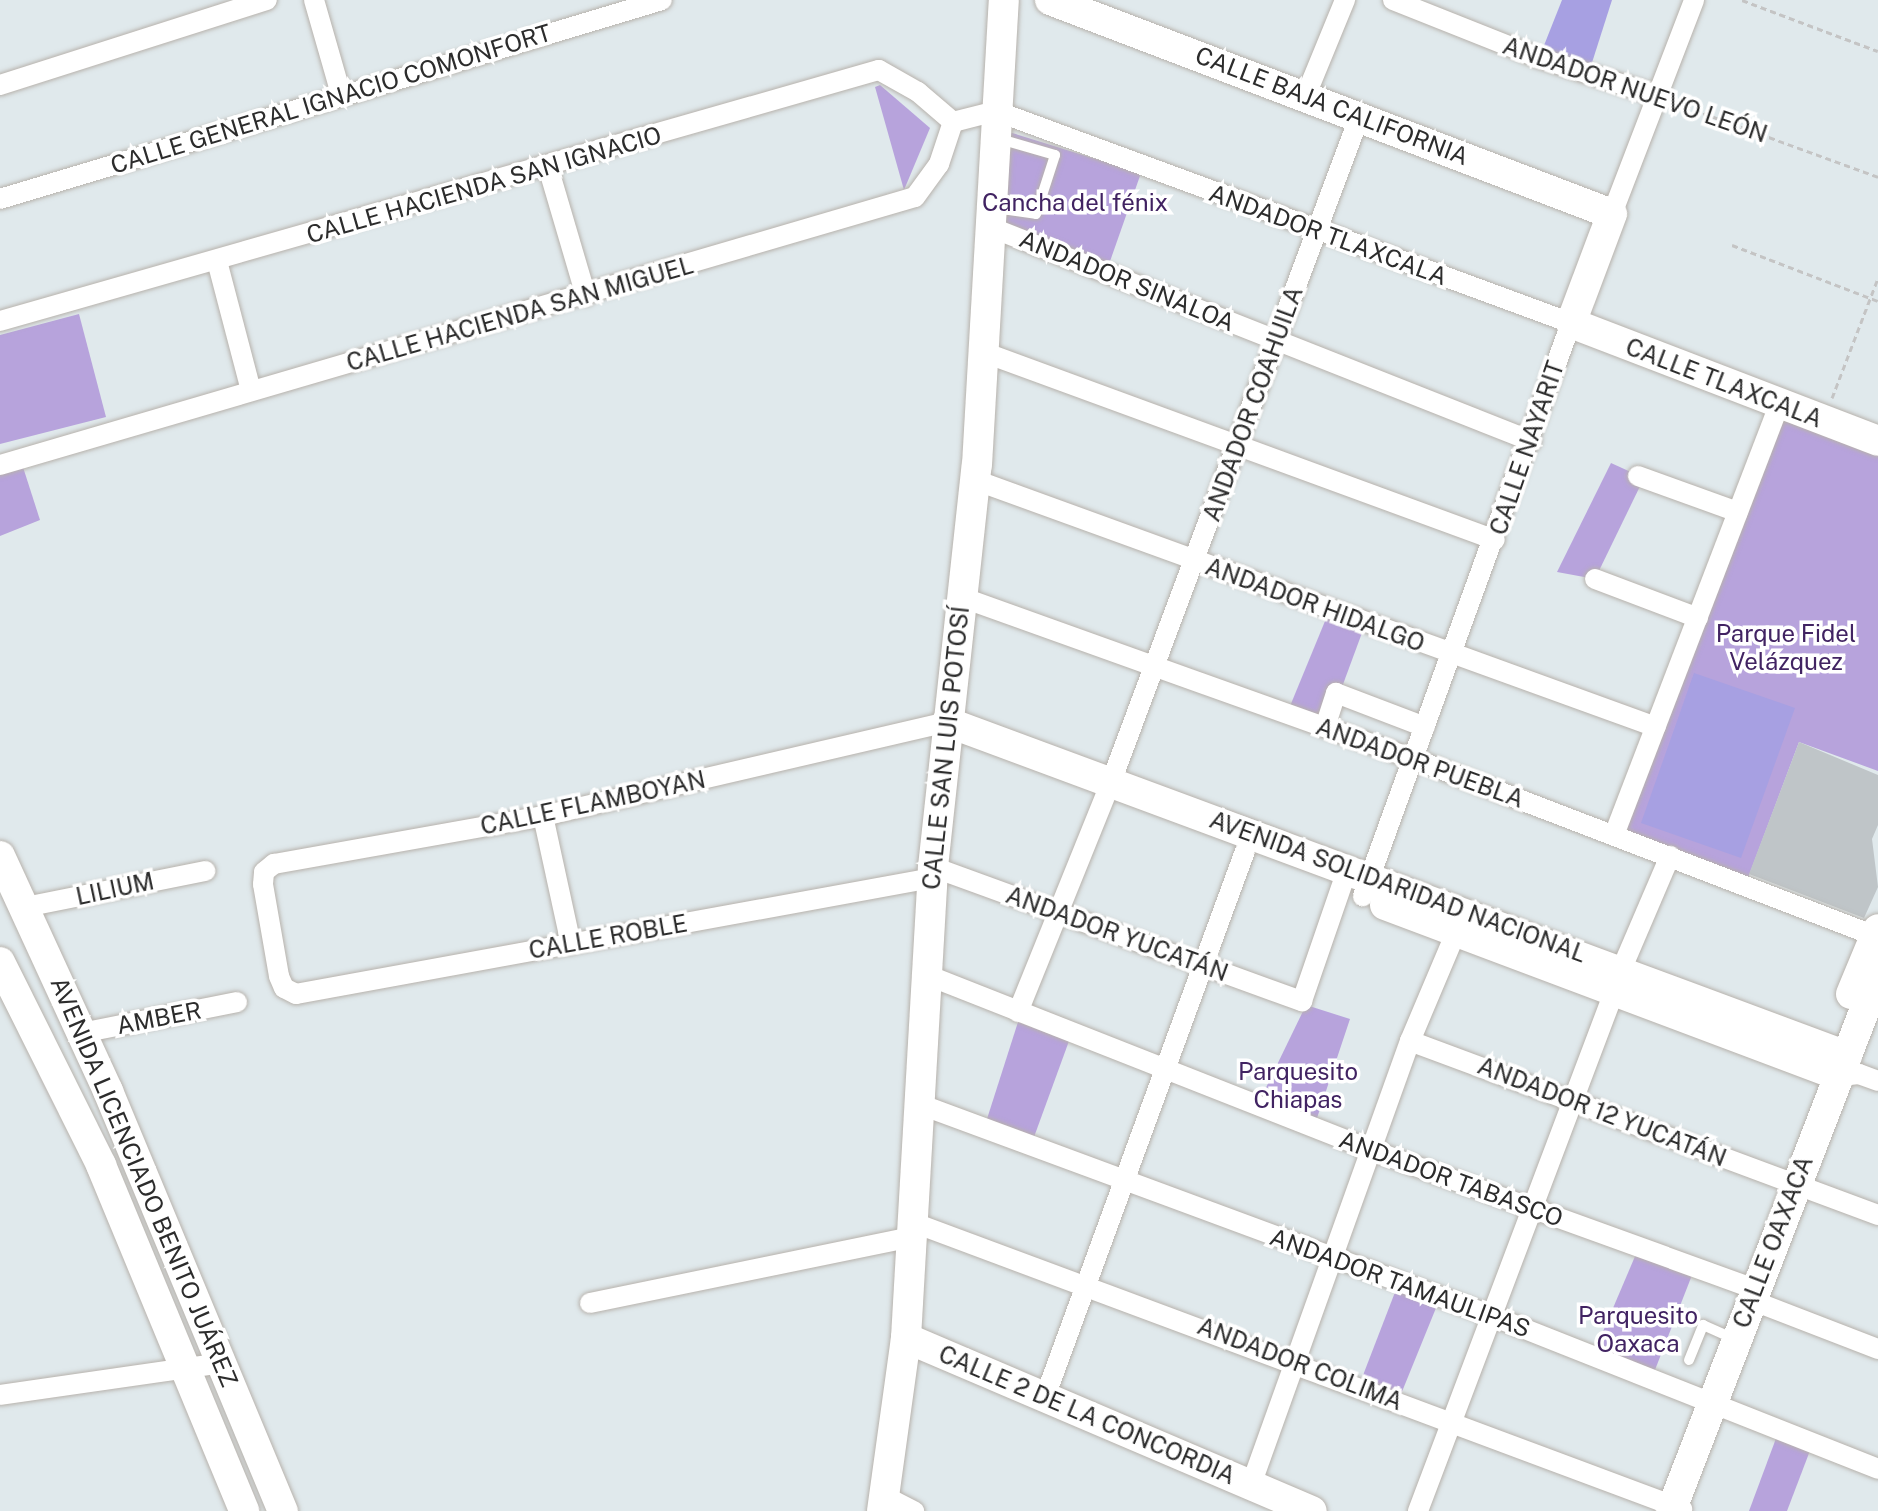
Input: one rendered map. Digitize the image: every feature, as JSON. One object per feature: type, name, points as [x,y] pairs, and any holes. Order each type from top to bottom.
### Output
[{"type":"main road","name":"CALLE SAN LUIS POTOSÍ","points":[[883,1504],[906,1338],[938,731],[961,597],[975,480],[1004,0]]},
{"type":"main road","name":"CALLE BAJA CALIFORNIA","points":[[1050,0],[1101,9],[1306,95],[1612,214]]},
{"type":"main road","name":"CALLE NAYARIT","points":[[1571,323],[1612,214]]},
{"type":"main road","name":"CALLE TLAXCALA","points":[[1571,323],[1878,441]]},
{"type":"main road","name":"AVENIDA SOLIDARIDAD NACIONAL","points":[[938,731],[1108,789],[1845,1067]]},
{"type":"main road","name":"AVENIDA SOLIDARIDAD NACIONAL","points":[[1108,789],[1245,851],[1355,883],[1456,932],[1618,980]]},
{"type":"main road","name":"AVENIDA LICENCIADO BENITO JUÁREZ","points":[[0,856],[81,1033],[283,1511]]},
{"type":"main road","name":"CALLE OAXACA","points":[[1845,1067],[1877,933]]},
{"type":"main road","name":"AVENIDA LICENCIADO BENITO JUÁREZ","points":[[2,973],[101,1165],[244,1511]]},
{"type":"main road","name":"CALLE OAXACA","points":[[1676,1509],[1752,1295],[1845,1067],[1878,975]]},
{"type":"main road","name":"CALLE 2 DE LA CONCORDIA","points":[[906,1338],[1312,1511]]},
{"type":"street","points":[[0,85],[267,0]]},
{"type":"street","points":[[314,0],[341,94]]},
{"type":"street","name":"CALLE GENERAL IGNACIO COMONFORT","points":[[0,199],[662,0]]},
{"type":"street","points":[[1306,95],[1345,0]]},
{"type":"street","name":"ANDADOR NUEVO LEÓN","points":[[1393,0],[1539,58],[1659,96]]},
{"type":"street","name":"CALLE NAYARIT","points":[[1612,214],[1694,0]]},
{"type":"street","name":"CALLE HACIENDA SAN IGNACIO","points":[[0,321],[879,70],[918,92],[953,122]]},
{"type":"street","name":"ANDADOR COAHUILA","points":[[1018,1012],[1196,560],[1360,115]]},
{"type":"street","points":[[953,122],[995,124]]},
{"type":"street","name":"CALLE HACIENDA SAN MIGUEL","points":[[0,465],[586,296],[915,197],[939,164],[953,122]]},
{"type":"street","name":"ANDADOR TLAXCALA","points":[[995,124],[1571,323]]},
{"type":"street","points":[[548,167],[586,296]]},
{"type":"street","name":"ANDADOR SINALOA","points":[[990,217],[1276,340],[1531,441]]},
{"type":"street","points":[[217,261],[251,391]]},
{"type":"street","name":"CALLE NAYARIT","points":[[1302,1001],[1414,759],[1571,323]]},
{"type":"street","points":[[983,352],[1495,540]]},
{"type":"street","points":[[1614,835],[1779,405]]},
{"type":"street","points":[[1638,476],[1738,512]]},
{"type":"street","name":"ANDADOR HIDALGO","points":[[975,480],[1452,656],[1656,727]]},
{"type":"street","points":[[1595,579],[1698,618]]},
{"type":"street","name":"ANDADOR PUEBLA","points":[[961,597],[1156,664],[1877,933]]},
{"type":"street","points":[[1325,727],[1336,693],[1425,727]]},
{"type":"street","name":"CALLE FLAMBOYAN","points":[[284,988],[264,872],[274,864],[543,816],[938,731]]},
{"type":"street","points":[[543,816],[571,944]]},
{"type":"street","points":[[1045,1397],[1245,851]]},
{"type":"street","points":[[1418,1511],[1618,980],[1670,856]]},
{"type":"street","name":"LILIUM","points":[[25,907],[205,871]]},
{"type":"street","name":"ANDADOR YUCATÁN","points":[[932,873],[1058,912],[1302,1001]]},
{"type":"street","name":"CALLE ROBLE","points":[[284,988],[296,994],[932,873]]},
{"type":"street","points":[[1251,1485],[1410,1041],[1456,932]]},
{"type":"street","name":"ANDADOR TABASCO","points":[[927,975],[1371,1150],[1533,1208],[1878,1349]]},
{"type":"street","name":"AMBER","points":[[81,1033],[237,1002]]},
{"type":"street","name":"ANDADOR 12 YUCATÁN","points":[[1410,1041],[1878,1215]]},
{"type":"street","name":"ANDADOR TAMAULIPAS","points":[[919,1104],[1122,1183],[1331,1256],[1713,1400],[1878,1469]]},
{"type":"street","points":[[590,1303],[912,1230]]},
{"type":"street","name":"ANDADOR COLIMA","points":[[912,1230],[1089,1283],[1676,1509]]},
{"type":"street","points":[[0,1395],[186,1371],[223,1363]]},
{"type":"street","points":[[883,1504],[914,1511]]},
{"type":"lane","points":[[990,217],[1036,214],[1055,155],[995,124]]},
{"type":"lane","points":[[1689,1360],[1703,1325],[1736,1339]]},
{"type":"path","points":[[1742,0],[1878,51]]},
{"type":"path","name":"ANDADOR NUEVO LEÓN","points":[[1659,96],[1878,177]]},
{"type":"path","points":[[1732,245],[1878,301]]},
{"type":"path","points":[[1822,421],[1878,278]]},
{"type":"green space","points":[[880,85],[930,128],[904,190],[875,87]]},
{"type":"green space","name":"Cancha del fénix","points":[[1009,132],[1141,173],[1108,267],[997,224]]},
{"type":"green space","points":[[79,314],[106,417],[0,444],[0,335]]},
{"type":"green space","name":"Parque Fidel Velázquez","points":[[1774,419],[1878,441],[1878,771],[1799,742],[1745,886],[1614,835]]},
{"type":"green space","points":[[1611,463],[1644,478],[1595,579],[1557,572]]},
{"type":"green space","points":[[22,464],[40,520],[0,536],[0,471]]},
{"type":"green space","points":[[1330,609],[1366,622],[1328,725],[1288,711]]},
{"type":"green space","name":"Parquesito Chiapas","points":[[1306,1005],[1350,1019],[1315,1124],[1259,1102]]},
{"type":"green space","points":[[1018,1022],[1069,1041],[1034,1137],[986,1122]]},
{"type":"green space","name":"Parquesito Oaxaca","points":[[1639,1247],[1694,1270],[1653,1375],[1593,1355]]},
{"type":"green space","points":[[1397,1287],[1438,1303],[1399,1399],[1360,1383]]},
{"type":"green space","points":[[1778,1433],[1811,1448],[1787,1511],[1749,1511]]},
{"type":"shaded area","points":[[1562,0],[1612,0],[1589,72],[1539,58]]},
{"type":"shaded area","points":[[1694,673],[1795,708],[1741,858],[1641,823]]},
{"type":"building","points":[[1799,742],[1878,775],[1878,825],[1872,839],[1878,887],[1864,918],[1749,874]]}]
